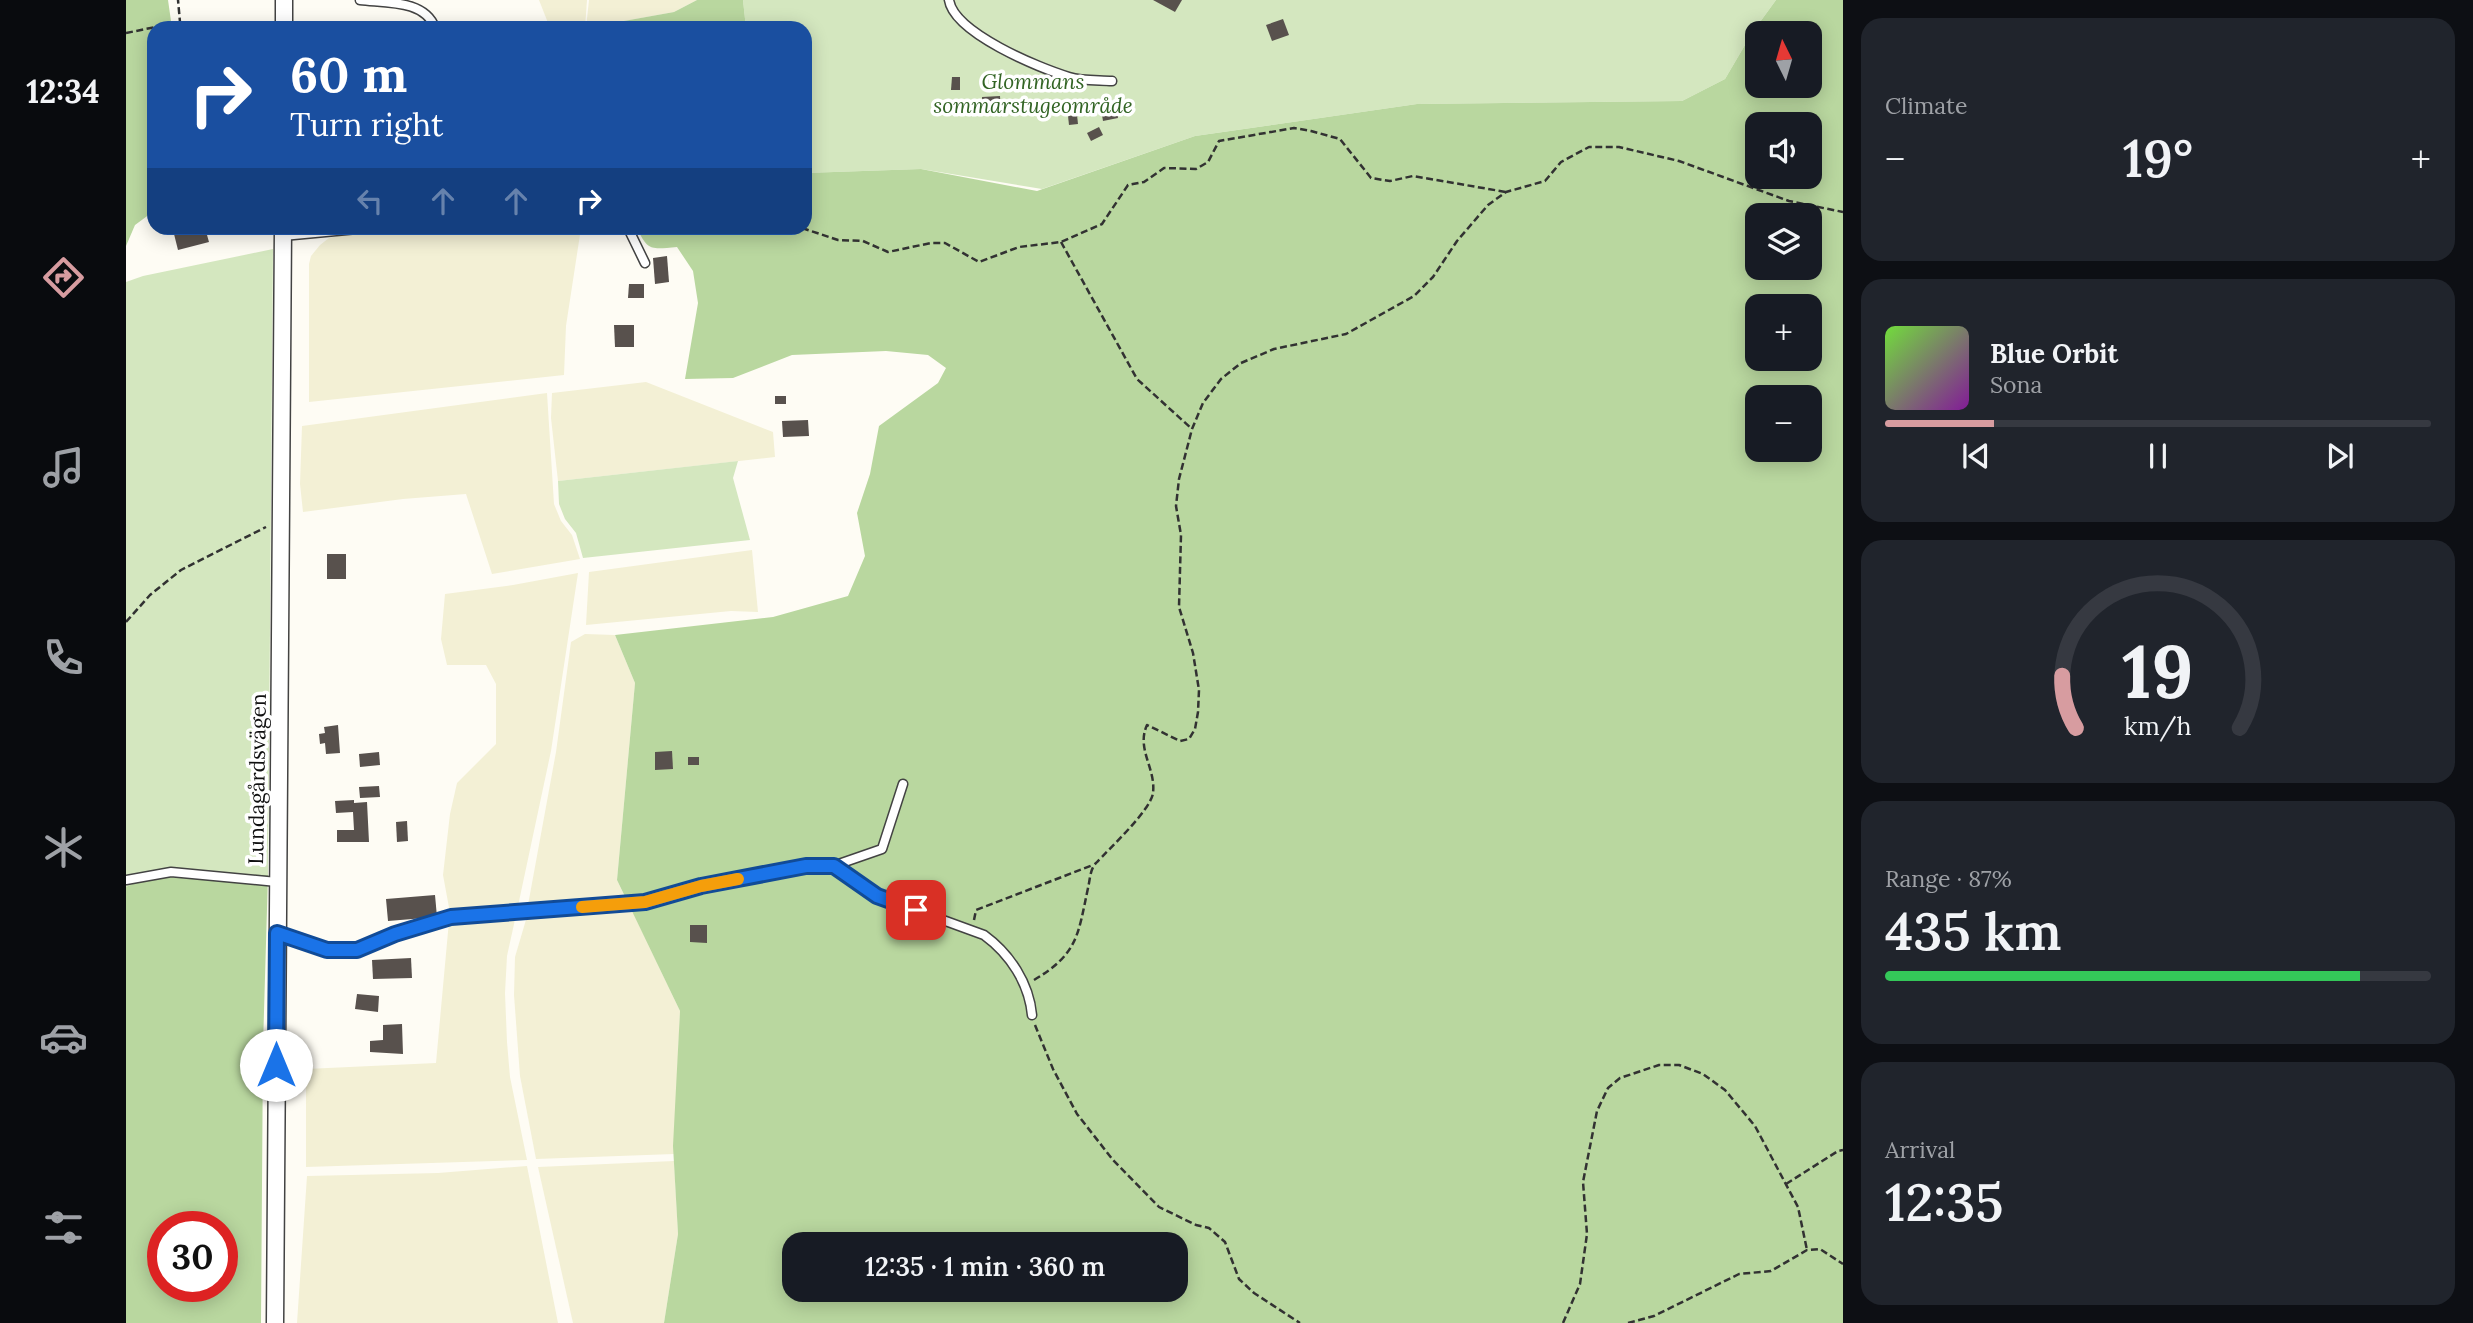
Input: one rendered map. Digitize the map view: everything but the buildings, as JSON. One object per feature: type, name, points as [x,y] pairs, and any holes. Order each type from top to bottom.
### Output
[{"type":"street","points":[[284,0],[284,21]]},
{"type":"street","name":"Lundagårdsvägen","points":[[275,1323],[283,235]]},
{"type":"lane","points":[[360,0],[412,5],[425,11],[433,21]]},
{"type":"lane","points":[[949,0],[964,23],[984,38],[1027,62],[1072,78],[1112,81]]},
{"type":"lane","points":[[631,235],[645,263]]},
{"type":"lane","points":[[277,933],[327,950],[357,950],[384,938],[451,917],[645,902],[701,886],[806,866],[834,866],[882,849],[903,784]]},
{"type":"lane","points":[[834,866],[877,896],[972,929],[998,945],[1025,985],[1032,1015]]},
{"type":"lane","points":[[126,880],[171,872],[277,882]]},
{"type":"path","points":[[178,0],[180,21]]},
{"type":"path","points":[[126,33],[147,29]]},
{"type":"path","points":[[812,231],[838,240],[863,241],[888,252],[930,243],[945,243],[979,262],[1019,247],[1062,242],[1102,223],[1128,186],[1144,182],[1164,167],[1196,170],[1208,162],[1219,141],[1294,128],[1340,139],[1371,178],[1390,181],[1413,176],[1506,192]]},
{"type":"path","points":[[972,929],[976,910],[1074,870],[1093,865],[1129,828],[1153,795],[1152,776],[1144,754],[1144,733],[1147,725],[1180,741],[1189,739],[1195,729],[1199,690],[1193,653],[1179,607],[1181,536],[1176,506],[1179,479],[1192,429],[1203,403],[1221,379],[1241,363],[1274,349],[1346,334],[1414,296],[1433,277],[1488,205],[1506,192],[1545,181],[1561,162],[1589,147],[1619,147],[1679,161],[1790,201],[1843,212]]},
{"type":"path","points":[[1062,242],[1137,379],[1192,429]]},
{"type":"path","points":[[126,622],[150,596],[181,570],[234,542],[258,533],[281,517]]},
{"type":"path","points":[[1025,985],[1060,963],[1077,937],[1093,865]]},
{"type":"path","points":[[1032,1015],[1054,1069],[1077,1114],[1113,1160],[1158,1207],[1196,1225],[1209,1228],[1225,1242],[1239,1279],[1254,1293],[1300,1323]]},
{"type":"path","points":[[1563,1323],[1580,1284],[1587,1234],[1583,1182],[1597,1111],[1608,1088],[1620,1077],[1659,1065],[1679,1065],[1703,1074],[1725,1090],[1755,1126],[1798,1207],[1807,1250]]},
{"type":"path","points":[[1786,1184],[1843,1150]]},
{"type":"path","points":[[1628,1323],[1654,1315],[1739,1274],[1771,1271],[1807,1250],[1820,1249],[1843,1264]]},
{"type":"path","points":[[1653,1323],[1654,1315]]},
{"type":"shaded area","points":[[539,0],[587,0],[586,21],[547,21]]},
{"type":"shaded area","points":[[589,0],[697,0],[674,12],[624,21],[587,21]]},
{"type":"shaded area","points":[[342,235],[580,235],[566,326],[564,375],[309,402],[309,264],[311,256],[329,238]]},
{"type":"shaded area","points":[[646,382],[773,432],[775,457],[558,481],[551,418],[552,393]]},
{"type":"shaded area","points":[[547,393],[554,504],[561,521],[572,535],[580,559],[492,574],[466,494],[303,512],[300,484],[302,426]]},
{"type":"shaded area","points":[[752,550],[758,612],[731,611],[586,625],[589,572]]},
{"type":"shaded area","points":[[578,573],[551,751],[518,906],[450,913],[443,875],[450,814],[457,783],[496,744],[496,684],[486,665],[447,665],[441,639],[445,594]]},
{"type":"shaded area","points":[[585,634],[615,635],[635,683],[617,880],[624,895],[528,905],[556,752],[571,642]]},
{"type":"shaded area","points":[[628,902],[680,1011],[674,1154],[536,1159],[520,1076],[514,995],[515,957],[528,913]]},
{"type":"shaded area","points":[[516,915],[507,956],[507,1042],[510,1077],[527,1160],[306,1167],[306,1069],[436,1063],[449,921]]},
{"type":"shaded area","points":[[674,1161],[678,1234],[664,1323],[573,1323],[538,1167]]},
{"type":"shaded area","points":[[527,1166],[558,1323],[297,1323],[307,1176],[438,1173]]},
{"type":"green space","points":[[126,0],[168,0],[171,21],[147,21],[147,216],[135,225],[126,246]]},
{"type":"green space","points":[[697,0],[743,0],[745,21],[624,21],[674,12]]},
{"type":"green space","name":"Glommans sommarstugeområde","points":[[743,0],[1776,0],[1761,21],[1745,21],[1745,45],[1725,79],[1682,101],[1417,104],[1195,136],[1042,189],[921,169],[812,173],[812,21],[745,21]]},
{"type":"green space","points":[[1776,0],[1843,0],[1843,1323],[664,1323],[678,1234],[673,1146],[680,1011],[617,880],[635,683],[615,635],[773,617],[848,596],[865,556],[857,513],[870,474],[879,426],[938,383],[946,368],[928,355],[886,351],[792,355],[733,378],[685,379],[698,303],[693,271],[677,247],[652,247],[641,235],[812,235],[812,173],[921,169],[1037,191],[1195,136],[1417,104],[1682,101],[1725,79],[1745,45],[1745,98],[1822,98],[1822,21],[1761,21]]},
{"type":"green space","points":[[273,249],[268,875],[126,887],[126,282],[143,276]]},
{"type":"green space","points":[[738,461],[733,478],[750,540],[583,558],[576,533],[565,519],[559,504],[558,481]]},
{"type":"green space","points":[[158,873],[268,875],[263,1046],[261,1323],[126,1323],[126,887]]},
{"type":"slow traffic","points":[[582,907],[645,902],[738,879]]},
{"type":"route","points":[[276,1065],[277,933],[327,950],[357,950],[395,934],[451,917],[645,902],[701,886],[806,866],[834,866],[877,896],[916,910]]}]
